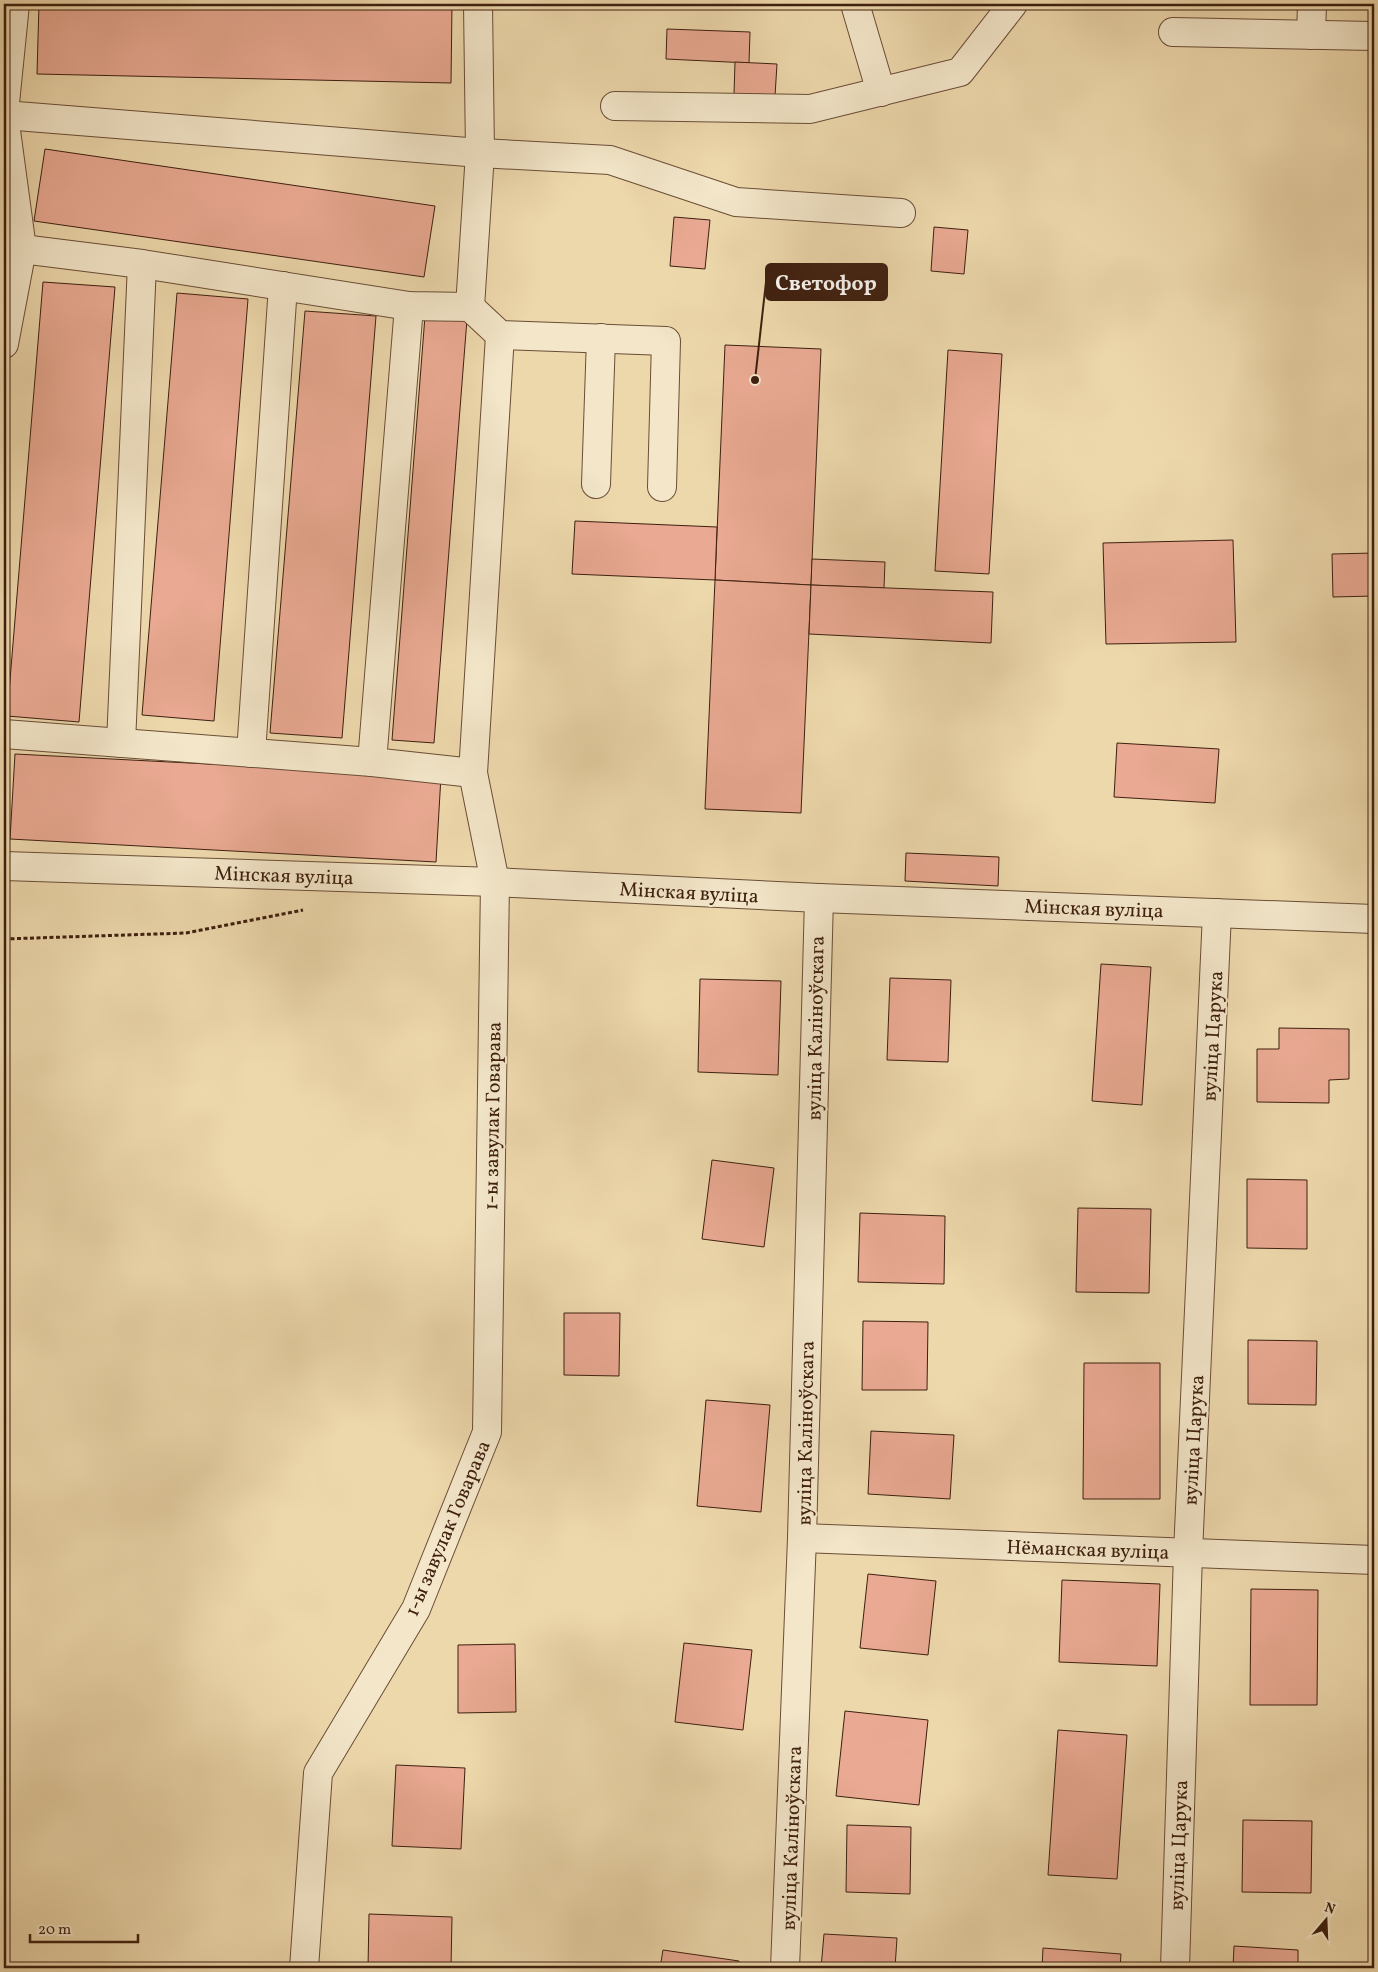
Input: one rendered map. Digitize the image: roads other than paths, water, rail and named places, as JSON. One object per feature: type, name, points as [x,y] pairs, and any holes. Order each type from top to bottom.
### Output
[{"type":"street","points":[[5,332],[22,249],[4,115],[15,4]]},
{"type":"street","points":[[470,307],[480,153],[478,4]]},
{"type":"street","points":[[855,4],[881,92]]},
{"type":"street","points":[[614,106],[810,109],[960,72],[1013,4]]},
{"type":"street","points":[[1311,35],[1312,4]]},
{"type":"street","points":[[1173,32],[1374,36]]},
{"type":"street","points":[[4,115],[480,153],[610,160],[736,202],[901,212]]},
{"type":"street","points":[[22,249],[142,264],[409,306],[470,307],[500,335],[666,341],[662,487]]},
{"type":"street","points":[[121,744],[142,264]]},
{"type":"street","points":[[251,753],[283,286]]},
{"type":"street","points":[[372,762],[409,306]]},
{"type":"street","name":"1-ы завулак Говарава","points":[[304,1968],[318,1773],[416,1609],[487,1432],[495,882],[473,773],[500,335]]},
{"type":"street","points":[[596,484],[601,338]]},
{"type":"street","points":[[4,734],[372,762],[473,773]]},
{"type":"street","name":"Мінская вуліца","points":[[4,866],[495,882],[819,898],[1374,919]]},
{"type":"street","name":"вуліца Каліноўскага","points":[[786,1968],[802,1538],[819,898]]},
{"type":"street","name":"вуліца Царука","points":[[1174,1968],[1188,1553],[1218,913]]},
{"type":"street","name":"Нёманская вуліца","points":[[802,1538],[1374,1560]]},
{"type":"place","name":"Светофор","points":[[755,380]]}]
